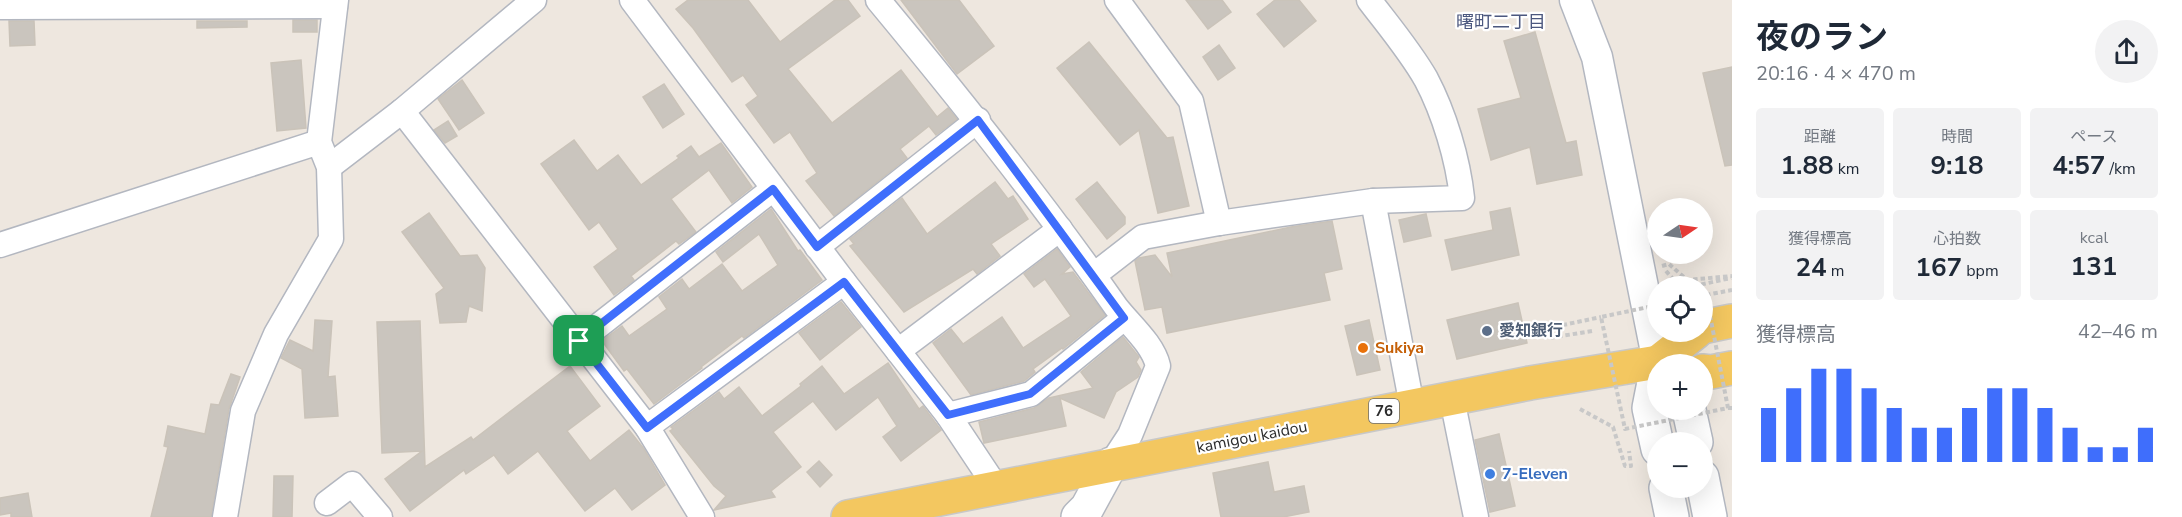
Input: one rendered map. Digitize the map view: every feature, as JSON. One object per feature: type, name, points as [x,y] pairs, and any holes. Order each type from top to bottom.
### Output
[{"type":"main road","points":[[1713,325],[1732,321]]},
{"type":"main road","name":"76","points":[[1673,354],[1686,342]]},
{"type":"main road","name":"kamigou kaidou","points":[[848,517],[1530,383],[1647,366]]},
{"type":"main road","points":[[1713,372],[1732,368]]},
{"type":"main road","points":[[1643,448],[1647,420]]},
{"type":"main road","points":[[1078,517],[1087,508],[1111,464]]},
{"type":"main road","points":[[1668,498],[1672,517]]},
{"type":"main road","points":[[1706,498],[1710,517]]},
{"type":"street","points":[[329,167],[402,111],[534,0]]},
{"type":"street","points":[[632,0],[817,247],[948,415],[996,487]]},
{"type":"street","points":[[878,0],[978,120],[1124,318],[1155,355],[1158,366],[1130,435],[1111,464]]},
{"type":"street","points":[[1117,0],[1191,101],[1219,223]]},
{"type":"street","points":[[1094,275],[1143,237],[1219,223],[1373,201],[1462,198],[1459,170],[1446,126],[1426,79],[1369,0]]},
{"type":"street","points":[[1575,0],[1597,57],[1661,354]]},
{"type":"street","points":[[0,7],[335,3],[319,142],[329,167],[331,239],[276,334],[243,411],[225,517]]},
{"type":"street","points":[[402,111],[647,428],[702,517]]},
{"type":"street","points":[[817,247],[978,120]]},
{"type":"street","points":[[0,245],[319,142]]},
{"type":"street","points":[[579,341],[773,189]]},
{"type":"street","points":[[1373,201],[1412,406]]},
{"type":"street","points":[[898,351],[1060,230]]},
{"type":"street","points":[[647,428],[844,282]]},
{"type":"street","points":[[948,415],[1030,394],[1124,318]]},
{"type":"street","points":[[1452,399],[1476,517]]},
{"type":"street","points":[[327,503],[352,484],[380,517]]},
{"type":"path","points":[[1670,276],[1661,266],[1669,264],[1682,276]]},
{"type":"path","points":[[1713,278],[1732,277]]},
{"type":"path","points":[[1713,282],[1732,277]]},
{"type":"path","points":[[1713,293],[1732,290]]},
{"type":"path","points":[[1592,332],[1549,338],[1549,328],[1647,307]]},
{"type":"path","points":[[1601,317],[1627,438]]},
{"type":"path","points":[[1625,429],[1730,408],[1713,334]]},
{"type":"path","points":[[1580,409],[1613,427],[1625,466],[1631,465],[1643,448]]},
{"type":"building","points":[[688,0],[748,0],[780,42],[835,0],[848,0],[860,16],[788,69],[832,123],[901,70],[937,117],[948,108],[957,119],[936,135],[929,126],[900,149],[907,158],[834,216],[806,181],[817,173],[790,132],[774,143],[746,105],[758,96],[743,75],[732,82],[693,28],[676,9]]},
{"type":"building","points":[[901,0],[959,0],[994,46],[957,74]]},
{"type":"building","points":[[1186,0],[1222,0],[1231,12],[1208,29]]},
{"type":"building","points":[[1275,0],[1299,0],[1316,21],[1284,47],[1257,14]]},
{"type":"building","points":[[293,20],[317,20],[317,32],[293,32]]},
{"type":"building","points":[[9,21],[34,21],[35,45],[10,46]]},
{"type":"building","points":[[197,21],[247,21],[247,27],[197,28]]},
{"type":"building","points":[[1535,32],[1566,143],[1576,141],[1582,175],[1537,184],[1530,147],[1491,160],[1478,109],[1521,98],[1504,41]]},
{"type":"building","points":[[1089,42],[1167,138],[1173,137],[1189,206],[1158,213],[1139,130],[1120,145],[1057,68]]},
{"type":"building","points":[[1219,45],[1235,68],[1218,80],[1203,57]]},
{"type":"building","points":[[301,60],[306,128],[277,131],[271,63]]},
{"type":"building","points":[[1732,67],[1732,165],[1725,166],[1703,73]]},
{"type":"building","points":[[462,80],[484,113],[459,130],[438,99]]},
{"type":"building","points":[[664,84],[684,114],[663,128],[643,97]]},
{"type":"building","points":[[448,121],[457,136],[445,143],[434,130]]},
{"type":"building","points":[[574,140],[597,171],[618,155],[641,185],[679,158],[677,156],[691,146],[699,157],[721,143],[752,187],[732,203],[709,170],[671,199],[696,232],[679,244],[676,241],[631,276],[634,280],[614,295],[594,267],[618,249],[599,222],[589,230],[541,164]]},
{"type":"building","points":[[995,182],[1008,199],[1013,196],[1028,219],[991,244],[1000,256],[977,274],[973,269],[904,312],[850,246],[854,244],[850,239],[902,198],[927,234]]},
{"type":"building","points":[[1097,182],[1125,217],[1125,224],[1107,239],[1076,199]]},
{"type":"building","points":[[1510,208],[1519,255],[1452,270],[1445,240],[1493,230],[1490,212]]},
{"type":"building","points":[[771,209],[798,251],[800,250],[822,280],[744,338],[742,336],[654,404],[627,369],[624,371],[602,341],[622,326],[629,336],[667,309],[659,297],[682,279],[689,289],[722,264],[742,291],[778,265],[759,234],[723,262],[716,252]]},
{"type":"building","points":[[429,213],[460,256],[477,255],[485,268],[482,311],[469,306],[466,322],[440,323],[436,294],[444,288],[402,232]]},
{"type":"building","points":[[1426,214],[1431,236],[1404,242],[1399,220]]},
{"type":"building","points":[[1332,221],[1342,269],[1324,273],[1330,300],[1167,333],[1162,307],[1145,310],[1135,261],[1139,258],[1155,255],[1172,277],[1167,253],[1291,227]]},
{"type":"building","points":[[1057,249],[1070,267],[1062,274],[1073,272],[1105,315],[1063,349],[1033,369],[1035,372],[1024,381],[971,395],[933,343],[951,329],[963,344],[1002,317],[1023,348],[1071,316],[1045,279],[1034,287],[1024,274]]},
{"type":"building","points":[[841,302],[861,327],[820,360],[799,333]]},
{"type":"building","name":"愛知銀行","points":[[1518,303],[1527,343],[1457,359],[1447,320]]},
{"type":"building","points":[[315,320],[332,321],[328,377],[335,376],[338,416],[305,418],[302,369],[281,358],[290,340],[313,351]]},
{"type":"building","name":"Sukiya","points":[[1369,320],[1380,370],[1357,375],[1345,326]]},
{"type":"building","points":[[420,321],[425,467],[471,437],[473,440],[570,366],[600,406],[567,431],[590,461],[629,430],[644,449],[665,485],[632,510],[615,488],[585,511],[538,451],[508,474],[494,455],[466,474],[464,470],[410,511],[385,479],[422,451],[382,453],[377,322]]},
{"type":"building","points":[[1123,337],[1139,357],[1136,362],[1141,370],[1138,377],[1116,392],[1104,418],[1060,398],[1066,426],[984,443],[979,422],[1034,408],[1049,398],[1093,388],[1081,372]]},
{"type":"building","points":[[888,363],[919,409],[923,406],[941,430],[901,461],[883,437],[897,426],[878,397],[836,430],[813,401],[773,432],[801,467],[771,491],[775,497],[714,510],[726,496],[714,486],[670,431],[673,429],[671,427],[719,392],[724,399],[739,387],[762,416],[801,386],[800,384],[822,366],[844,394]]},
{"type":"building","points":[[231,374],[240,377],[229,409],[211,517],[151,517],[168,447],[164,446],[168,426],[205,434],[211,404],[219,405]]},
{"type":"building","name":"7-Eleven","points":[[1499,434],[1515,506],[1490,512],[1475,440]]},
{"type":"building","points":[[819,461],[832,475],[820,487],[807,472]]},
{"type":"building","points":[[1268,462],[1274,492],[1304,486],[1309,512],[1283,517],[1221,517],[1213,473]]},
{"type":"building","points":[[274,476],[293,476],[292,517],[273,517]]},
{"type":"building","points":[[28,493],[32,517],[11,517],[11,513],[0,515],[0,498]]},
{"type":"place","name":"愛知銀行","points":[[1487,331]]},
{"type":"place","name":"Sukiya","points":[[1363,348]]},
{"type":"place","name":"7-Eleven","points":[[1490,474]]},
{"type":"district","name":"曙町二丁目","points":[[1501,22]]},
{"type":"route","points":[[978,120],[1124,318],[1030,394],[948,415],[844,282],[647,428],[579,341],[773,189],[817,247],[978,120]]}]
